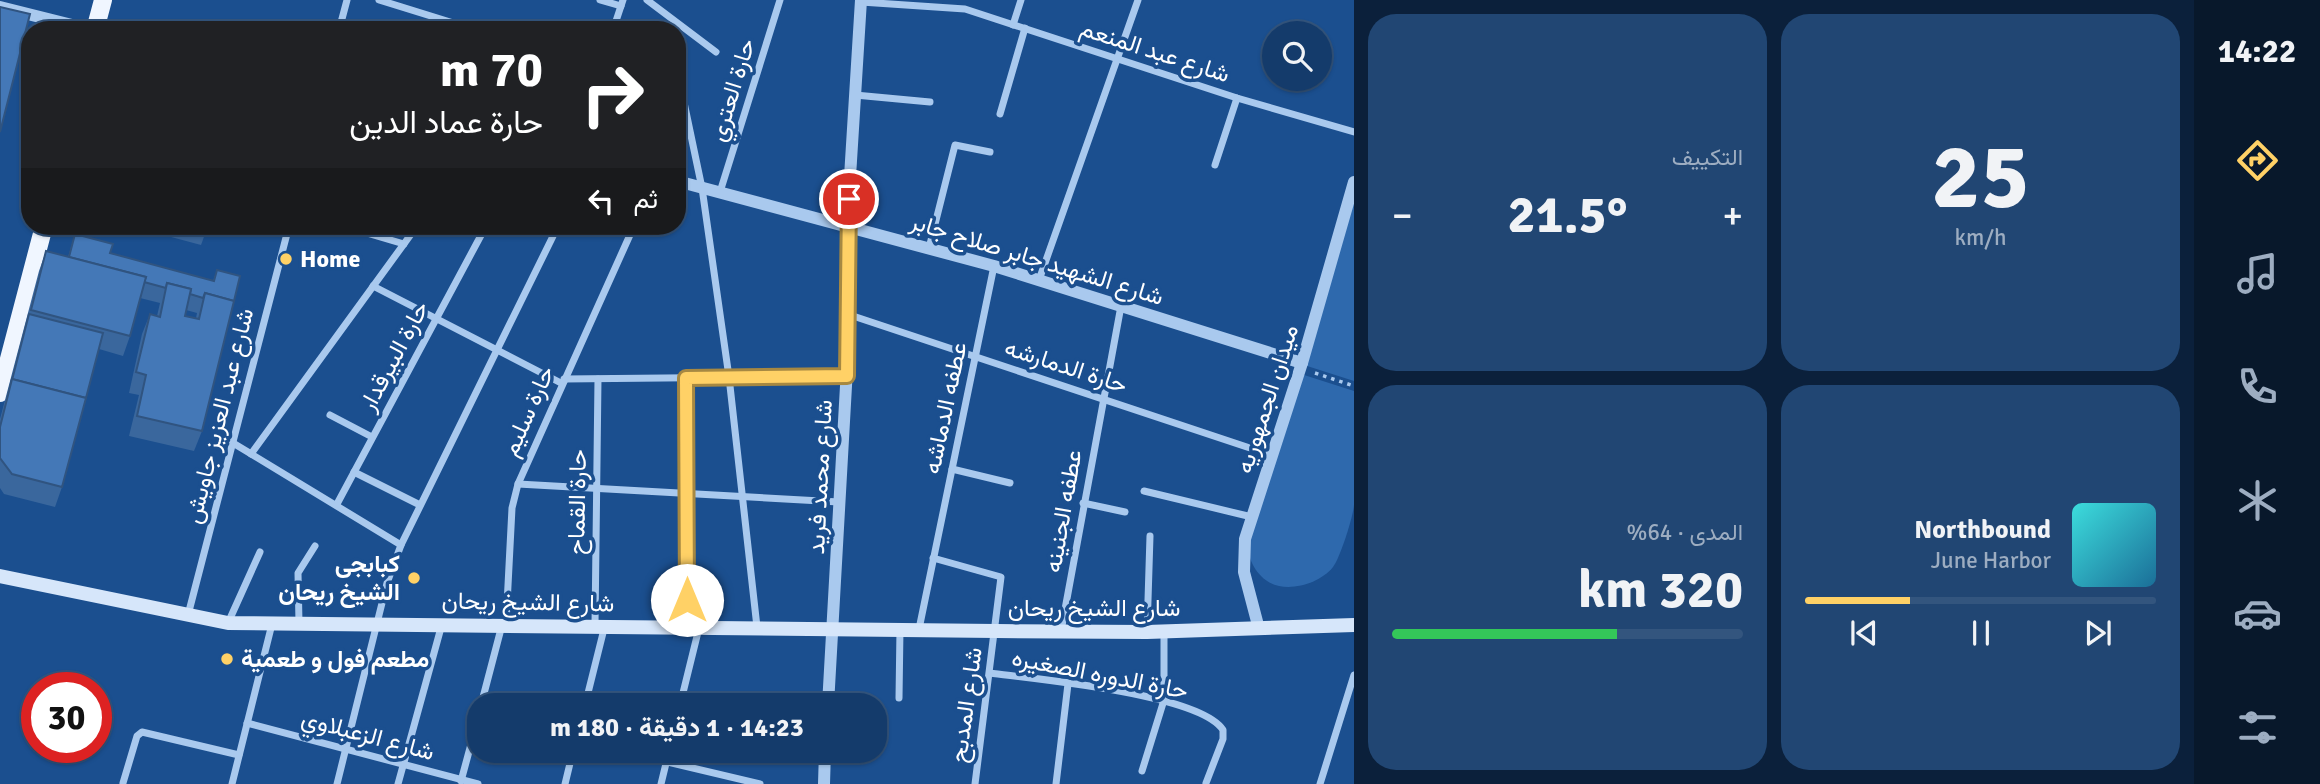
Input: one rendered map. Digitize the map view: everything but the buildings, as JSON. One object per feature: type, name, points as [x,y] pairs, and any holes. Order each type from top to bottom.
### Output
[{"type":"main road","points":[[96,21],[103,0]]},
{"type":"main road","points":[[0,393],[42,235]]},
{"type":"main road","name":"شارع الشيخ ريحان","points":[[0,576],[188,617],[228,623],[378,622],[1147,632],[1354,625]]},
{"type":"street","points":[[341,21],[347,0]]},
{"type":"street","points":[[379,0],[406,4],[452,21]]},
{"type":"street","points":[[600,0],[622,3],[616,21]]},
{"type":"street","points":[[647,0],[675,21]]},
{"type":"street","name":"حارة العتري","points":[[720,192],[780,0]]},
{"type":"street","points":[[1013,24],[1021,0]]},
{"type":"street","points":[[1039,280],[1138,0]]},
{"type":"street","name":"شارع عبد المنعم","points":[[861,1],[966,4],[1013,24],[1117,59],[1354,132]]},
{"type":"street","name":"شارع محمد فريد","points":[[829,693],[847,376],[847,225],[861,1]]},
{"type":"street","points":[[0,7],[57,21]]},
{"type":"street","points":[[1000,114],[1025,28]]},
{"type":"street","points":[[686,29],[716,52]]},
{"type":"street","points":[[855,95],[930,102]]},
{"type":"street","points":[[1215,165],[1237,98]]},
{"type":"street","points":[[686,112],[702,188],[729,377],[757,627]]},
{"type":"street","points":[[929,248],[955,145],[990,152]]},
{"type":"street","name":"ميدان الجمهوريه","points":[[1259,629],[1242,557],[1354,182]]},
{"type":"street","name":"شارع الشهيد جابر صلاح جابر","points":[[686,184],[994,266],[1301,366]]},
{"type":"street","name":"شارع عبد العزيز جاويش","points":[[188,617],[287,235]]},
{"type":"street","points":[[374,235],[404,244]]},
{"type":"street","points":[[251,454],[410,235]]},
{"type":"street","name":"حارة البيرقدار","points":[[337,505],[481,235]]},
{"type":"street","points":[[337,784],[378,622],[401,545],[554,235]]},
{"type":"street","name":"حارة سليم","points":[[484,693],[504,624],[512,508],[518,484],[630,235]]},
{"type":"street","name":"عطفه الدماشه","points":[[919,629],[994,266]]},
{"type":"street","points":[[373,286],[562,381],[847,376]]},
{"type":"street","name":"عطفه الجنينه","points":[[1062,631],[1102,398],[1121,306]]},
{"type":"street","name":"حارة الدمارشه","points":[[849,315],[1271,455]]},
{"type":"street","points":[[682,693],[693,626],[686,378]]},
{"type":"street","name":"حارة القماح","points":[[587,693],[600,625],[596,489],[598,379]]},
{"type":"street","points":[[330,415],[372,438]]},
{"type":"street","points":[[233,443],[401,545]]},
{"type":"street","points":[[952,469],[1010,483]]},
{"type":"street","points":[[354,472],[420,505]]},
{"type":"street","points":[[518,484],[839,502]]},
{"type":"street","points":[[1144,491],[1252,517]]},
{"type":"street","points":[[1083,503],[1125,512]]},
{"type":"street","points":[[1147,632],[1150,536]]},
{"type":"street","points":[[299,623],[298,573],[315,545]]},
{"type":"street","points":[[228,623],[261,552]]},
{"type":"street","points":[[933,558],[1000,575],[996,631]]},
{"type":"street","points":[[232,784],[272,623]]},
{"type":"street","points":[[398,784],[442,623]]},
{"type":"street","points":[[899,698],[900,629]]},
{"type":"street","name":"شارع المدبح","points":[[975,784],[996,631]]},
{"type":"street","points":[[1142,771],[1164,700],[1164,631]]},
{"type":"street","name":"حارة الدوره الصغيره","points":[[990,673],[1164,700],[1210,716],[1223,730],[1223,739],[1206,783]]},
{"type":"street","points":[[1320,784],[1354,675]]},
{"type":"street","points":[[1056,784],[1068,684]]},
{"type":"street","name":"شارع الزعبلاوي","points":[[247,723],[461,782],[478,784]]},
{"type":"street","points":[[123,783],[137,736],[142,732],[239,755]]},
{"type":"street","points":[[461,782],[467,760]]},
{"type":"street","points":[[565,784],[570,763]]},
{"type":"street","points":[[661,784],[666,763]]},
{"type":"street","points":[[670,763],[760,784]]},
{"type":"street","points":[[824,784],[825,763]]},
{"type":"path","points":[[1301,366],[1354,386]]},
{"type":"shaded area","points":[[1354,196],[1354,381],[1304,365]]},
{"type":"shaded area","points":[[1301,374],[1354,391],[1354,505],[1346,537],[1333,567],[1316,580],[1286,587],[1265,580],[1260,575],[1249,557],[1246,542]]},
{"type":"place","name":"Home","points":[[286,259]]},
{"type":"place","name":"كبابجى الشيخ ريحان","points":[[414,578]]},
{"type":"place","name":"مطعم فول و طعمية","points":[[227,659]]},
{"type":"route","points":[[687,600],[686,378],[847,376],[849,199]]}]
